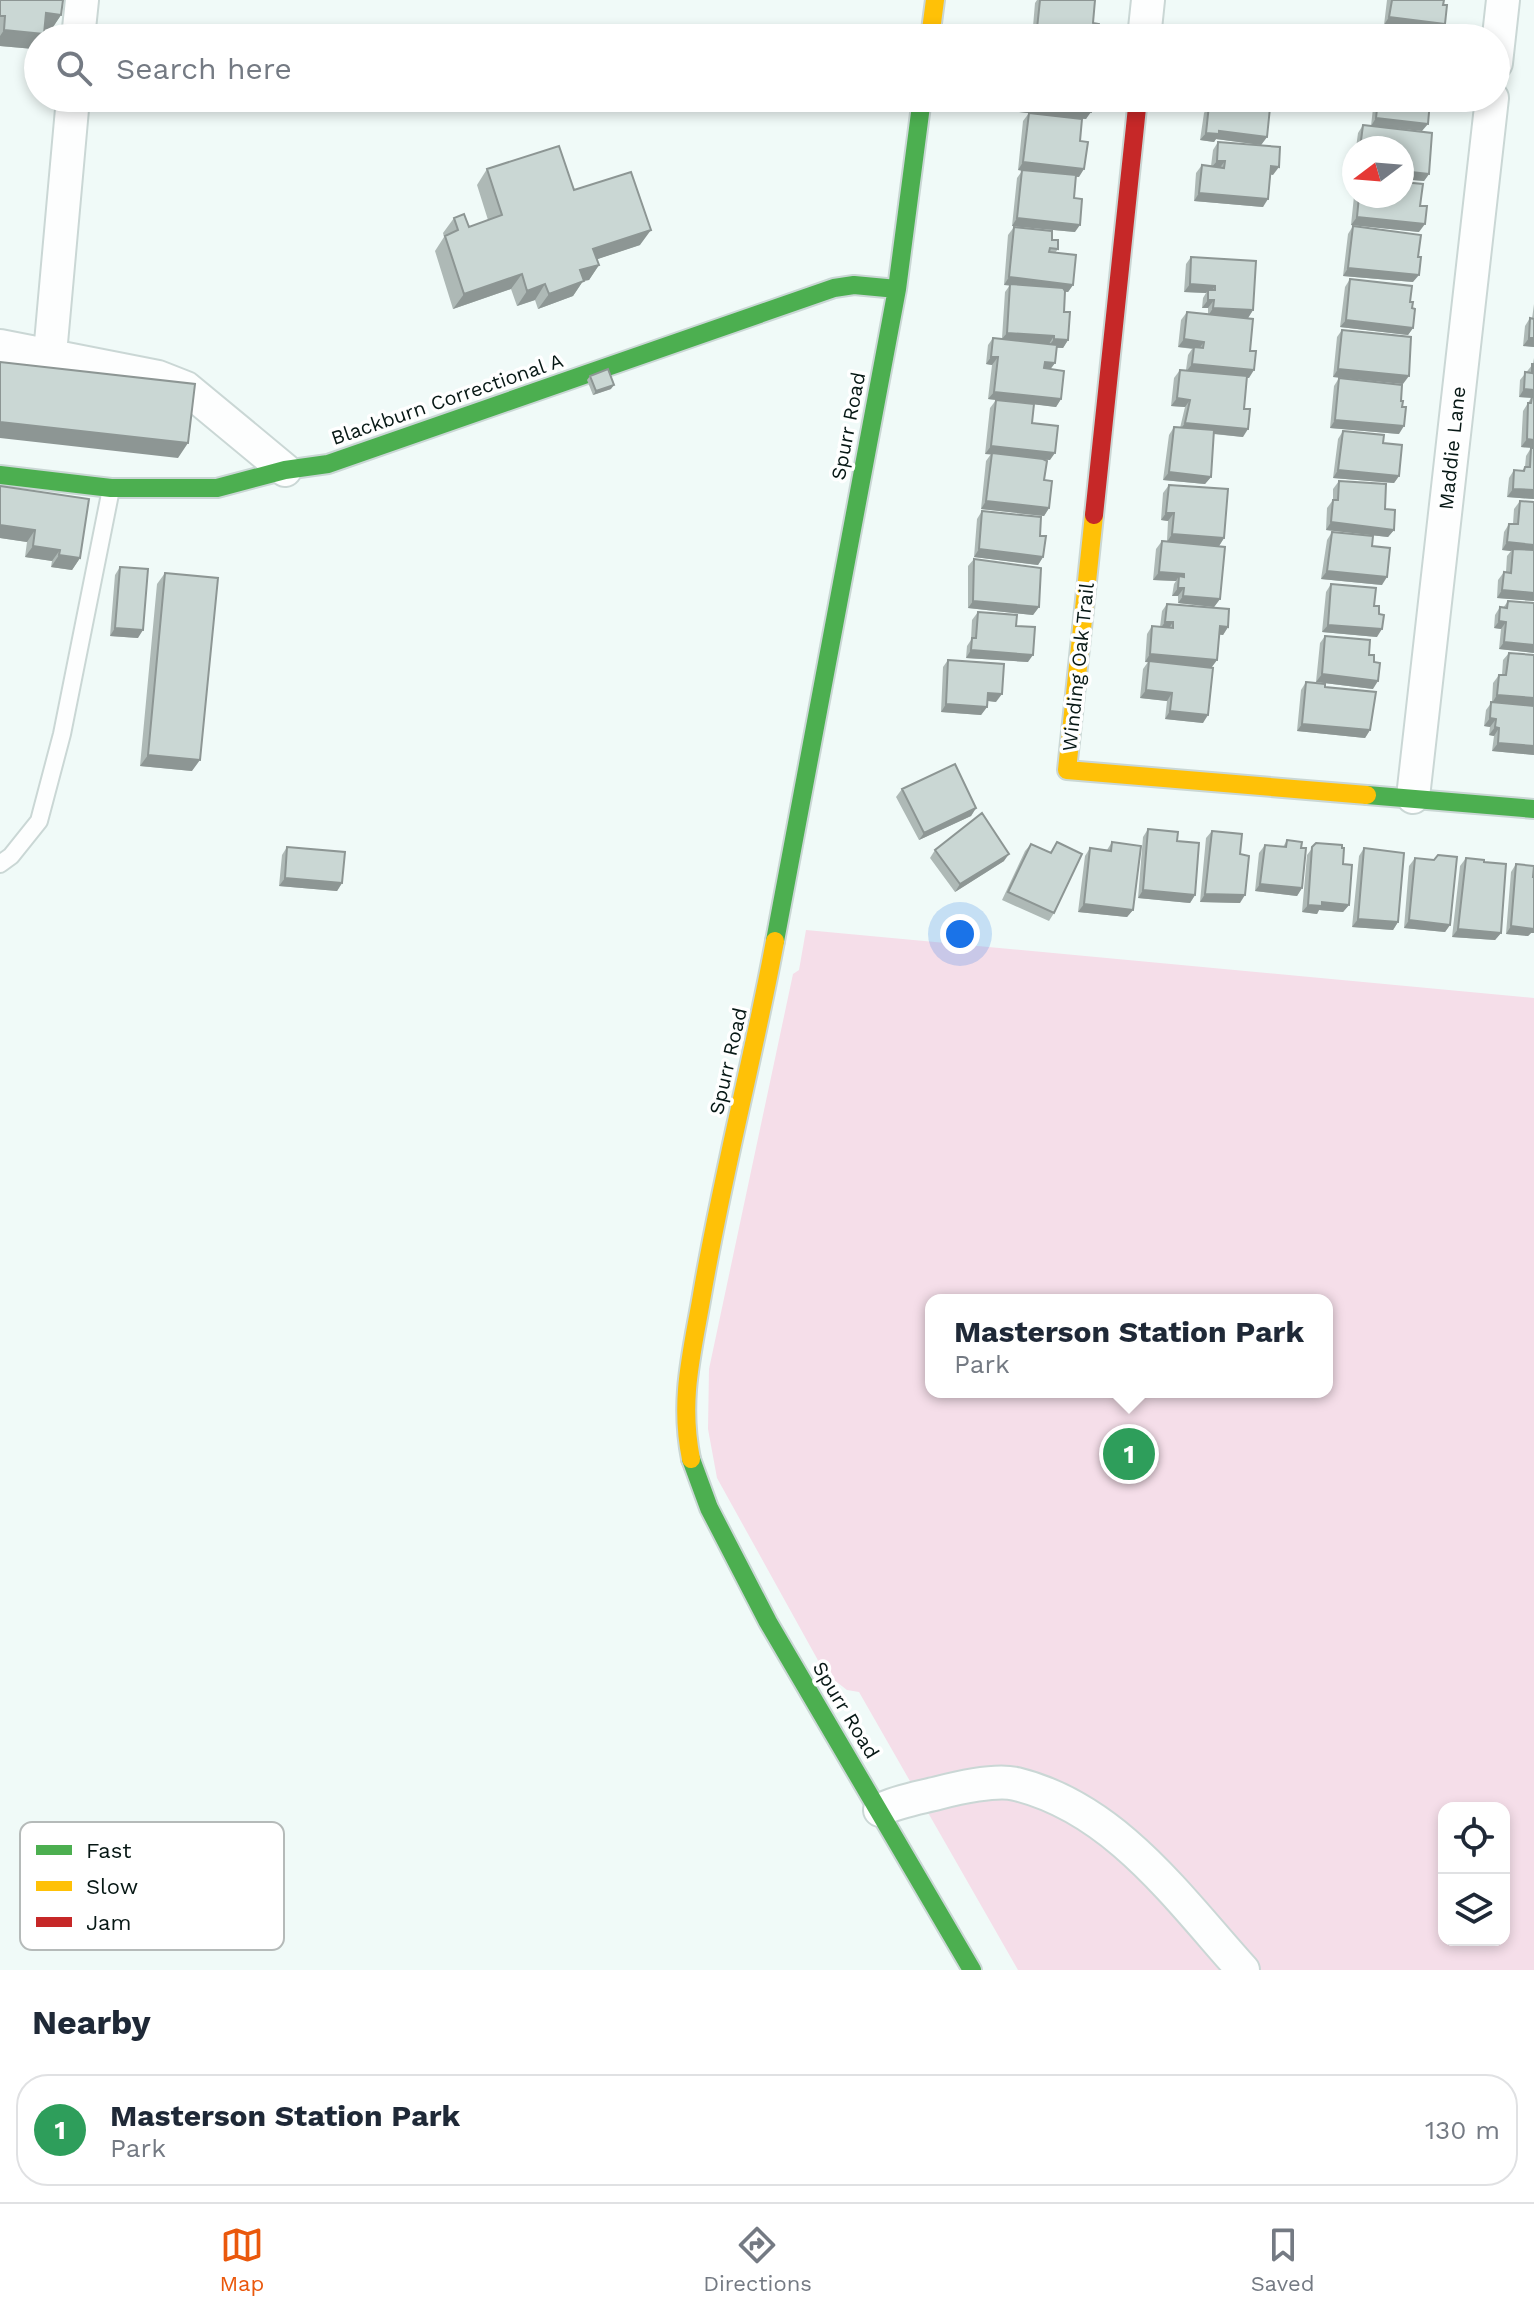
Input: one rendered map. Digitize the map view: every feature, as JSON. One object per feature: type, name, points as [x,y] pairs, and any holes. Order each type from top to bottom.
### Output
[{"type":"street","points":[[79,24],[82,0]]},
{"type":"street","points":[[932,24],[935,0]]},
{"type":"street","points":[[1145,24],[1148,0]]},
{"type":"street","points":[[1500,24],[1503,0]]},
{"type":"street","points":[[50,354],[72,112]]},
{"type":"street","name":"Spurr Road","points":[[920,112],[897,289],[764,999],[713,1228],[684,1401],[685,1431],[691,1460],[709,1508],[768,1622],[972,1970]]},
{"type":"street","name":"Winding Oak Trail","points":[[1137,112],[1067,770],[1534,809]]},
{"type":"street","name":"Maddie Lane","points":[[1413,797],[1490,112]]},
{"type":"street","name":"Blackburn Correctional A","points":[[0,475],[111,488],[217,488],[285,470],[328,464],[834,288],[854,285],[897,289]]},
{"type":"street","points":[[0,346],[158,377],[186,388],[285,470]]},
{"type":"street","points":[[880,1810],[958,1787],[1013,1783],[1075,1806],[1146,1862],[1243,1970]]},
{"type":"lane","points":[[0,864],[11,856],[39,821],[62,734],[111,488]]},
{"type":"shaded area","points":[[806,930],[1534,998],[1534,1970],[1018,1970],[859,1692],[847,1690],[825,1673],[717,1478],[708,1429],[709,1369],[793,974],[799,970]]},
{"type":"building","points":[[0,0],[63,0],[61,15],[46,13],[45,24],[24,24],[24,32],[4,30],[5,16],[0,16]]},
{"type":"building","points":[[1040,0],[1095,0],[1093,23],[1099,24],[1037,24]]},
{"type":"building","points":[[1392,0],[1444,0],[1443,5],[1447,5],[1445,24],[1389,17]]},
{"type":"building","points":[[1208,112],[1270,112],[1267,137],[1219,131],[1219,134],[1206,133]]},
{"type":"building","points":[[1377,112],[1429,112],[1428,124],[1376,118]]},
{"type":"building","points":[[1029,113],[1082,119],[1080,141],[1088,142],[1084,169],[1023,162]]},
{"type":"building","points":[[1363,125],[1432,133],[1429,174],[1414,172],[1414,136],[1362,136]]},
{"type":"building","points":[[1218,142],[1280,147],[1279,167],[1271,166],[1268,199],[1199,193],[1202,165],[1224,168],[1225,161],[1217,161]]},
{"type":"building","points":[[559,146],[574,190],[631,172],[651,230],[593,249],[599,265],[580,270],[584,281],[549,294],[545,284],[527,291],[522,274],[464,294],[445,236],[458,230],[454,218],[464,214],[469,227],[502,215],[487,169]]},
{"type":"building","points":[[1022,170],[1076,175],[1074,198],[1082,199],[1080,225],[1017,218]]},
{"type":"building","points":[[1414,183],[1423,184],[1420,206],[1427,206],[1425,224],[1357,217],[1358,208],[1414,208]]},
{"type":"building","points":[[1353,226],[1421,235],[1419,275],[1348,268]]},
{"type":"building","points":[[1014,227],[1052,231],[1052,240],[1058,240],[1058,249],[1050,248],[1049,252],[1076,255],[1073,285],[1009,277]]},
{"type":"building","points":[[1191,257],[1256,261],[1253,310],[1213,308],[1214,300],[1208,300],[1208,290],[1215,290],[1215,286],[1190,284]]},
{"type":"building","points":[[1350,279],[1412,286],[1410,302],[1413,302],[1412,308],[1415,309],[1413,328],[1346,320]]},
{"type":"building","points":[[1010,284],[1063,288],[1064,312],[1070,312],[1068,340],[1007,333]]},
{"type":"building","points":[[1187,312],[1253,319],[1250,351],[1256,351],[1254,370],[1192,364],[1194,347],[1203,348],[1204,342],[1184,339]]},
{"type":"building","points":[[1530,318],[1534,319],[1534,338],[1529,338]]},
{"type":"building","points":[[1342,330],[1411,337],[1409,376],[1338,369]]},
{"type":"building","points":[[993,338],[1057,345],[1055,363],[1045,362],[1044,368],[1064,371],[1061,399],[994,392],[998,357],[991,357]]},
{"type":"building","points":[[0,362],[195,384],[188,443],[0,422]]},
{"type":"building","points":[[1532,364],[1534,390],[1524,389],[1525,372],[1532,373]]},
{"type":"building","points":[[608,369],[614,385],[596,391],[590,376]]},
{"type":"building","points":[[1180,370],[1247,376],[1244,409],[1250,409],[1248,429],[1185,423],[1190,400],[1177,398]]},
{"type":"building","points":[[1339,378],[1402,385],[1402,407],[1406,407],[1404,426],[1335,420]]},
{"type":"building","points":[[1532,397],[1534,440],[1527,439],[1528,403],[1531,403]]},
{"type":"building","points":[[996,400],[1034,404],[1032,423],[1058,426],[1055,453],[991,446]]},
{"type":"building","points":[[1174,427],[1214,430],[1211,477],[1169,472]]},
{"type":"building","points":[[1343,431],[1384,435],[1383,443],[1402,445],[1399,476],[1338,470]]},
{"type":"building","points":[[1531,448],[1534,448],[1534,490],[1513,489],[1514,470],[1524,471],[1525,467],[1530,467]]},
{"type":"building","points":[[992,453],[1047,461],[1044,480],[1052,481],[1049,508],[986,501]]},
{"type":"building","points":[[1339,481],[1386,484],[1385,509],[1395,510],[1394,530],[1331,522],[1333,500],[1338,500]]},
{"type":"building","points":[[1169,485],[1228,489],[1224,538],[1172,534],[1174,513],[1166,513]]},
{"type":"building","points":[[0,486],[89,499],[80,558],[59,555],[60,550],[33,546],[35,530],[0,525]]},
{"type":"building","points":[[1520,501],[1534,502],[1534,545],[1507,542],[1509,524],[1518,524]]},
{"type":"building","points":[[982,511],[1041,517],[1040,536],[1046,536],[1043,557],[979,549]]},
{"type":"building","points":[[1332,532],[1373,536],[1372,546],[1390,548],[1387,577],[1327,571]]},
{"type":"building","points":[[1162,541],[1225,547],[1220,599],[1183,596],[1184,588],[1178,588],[1179,576],[1184,577],[1184,574],[1159,572]]},
{"type":"building","points":[[1513,549],[1534,550],[1534,593],[1502,590],[1504,572],[1511,573]]},
{"type":"building","points":[[974,559],[1041,568],[1039,607],[973,601]]},
{"type":"building","points":[[120,567],[148,569],[143,630],[115,628]]},
{"type":"building","points":[[165,573],[218,578],[200,760],[148,755]]},
{"type":"building","points":[[1331,584],[1376,588],[1374,606],[1379,606],[1379,614],[1384,615],[1382,629],[1328,625]]},
{"type":"building","points":[[1508,601],[1534,603],[1534,645],[1504,642],[1506,622],[1499,621],[1500,607],[1507,608]]},
{"type":"building","points":[[1167,604],[1229,609],[1228,627],[1220,626],[1217,660],[1150,654],[1152,626],[1173,628],[1173,622],[1165,622]]},
{"type":"building","points":[[978,612],[1017,615],[1016,626],[1035,627],[1033,655],[971,650],[972,638],[976,638]]},
{"type":"building","points":[[1325,636],[1370,640],[1369,655],[1374,655],[1374,662],[1380,663],[1378,681],[1322,674]]},
{"type":"building","points":[[1509,653],[1534,655],[1534,698],[1497,695],[1499,675],[1506,675]]},
{"type":"building","points":[[948,660],[1004,664],[1002,694],[988,693],[987,707],[946,704]]},
{"type":"building","points":[[1149,661],[1213,668],[1208,715],[1170,711],[1172,693],[1146,690]]},
{"type":"building","points":[[1306,682],[1376,692],[1370,730],[1302,724]]},
{"type":"building","points":[[1491,702],[1534,706],[1534,746],[1498,743],[1499,728],[1495,727],[1496,719],[1490,718]]},
{"type":"building","points":[[955,764],[976,808],[924,833],[902,789]]},
{"type":"building","points":[[982,813],[1009,854],[960,884],[935,850]]},
{"type":"building","points":[[1148,829],[1178,832],[1177,841],[1199,843],[1195,895],[1143,890]]},
{"type":"building","points":[[1212,831],[1242,834],[1240,854],[1249,856],[1245,895],[1205,894]]},
{"type":"building","points":[[1287,840],[1302,842],[1301,848],[1306,848],[1302,888],[1260,884],[1265,845],[1286,847]]},
{"type":"building","points":[[1057,842],[1082,854],[1054,913],[1008,892],[1031,844],[1051,853]]},
{"type":"building","points":[[1112,842],[1141,846],[1133,910],[1084,904],[1090,848],[1111,851]]},
{"type":"building","points":[[1316,843],[1342,845],[1344,848],[1343,864],[1352,865],[1349,905],[1322,902],[1322,906],[1308,905],[1312,847]]},
{"type":"building","points":[[287,847],[345,852],[342,883],[285,878]]},
{"type":"building","points":[[1364,848],[1404,853],[1398,922],[1358,919]]},
{"type":"building","points":[[1438,855],[1457,857],[1450,925],[1409,920],[1415,858],[1434,860]]},
{"type":"building","points":[[1466,858],[1506,864],[1501,933],[1458,929]]},
{"type":"building","points":[[1516,864],[1534,866],[1534,929],[1511,926]]},
{"type":"traffic: fast","points":[[775,941],[897,289],[920,112]]},
{"type":"traffic: fast","points":[[0,475],[111,488],[217,488],[285,470],[328,464],[834,288],[854,285],[897,289]]},
{"type":"traffic: fast","points":[[1367,795],[1534,809]]},
{"type":"traffic: fast","points":[[691,1459],[709,1508],[768,1622],[972,1970]]},
{"type":"traffic: slow","points":[[932,24],[935,0]]},
{"type":"traffic: slow","points":[[1094,515],[1067,770],[1367,795]]},
{"type":"traffic: slow","points":[[691,1459],[686,1417],[691,1357],[719,1206],[775,941]]},
{"type":"traffic: jam","points":[[1094,515],[1137,112]]},
{"type":"place","name":"Masterson Station Park","points":[[1129,1454]]}]
